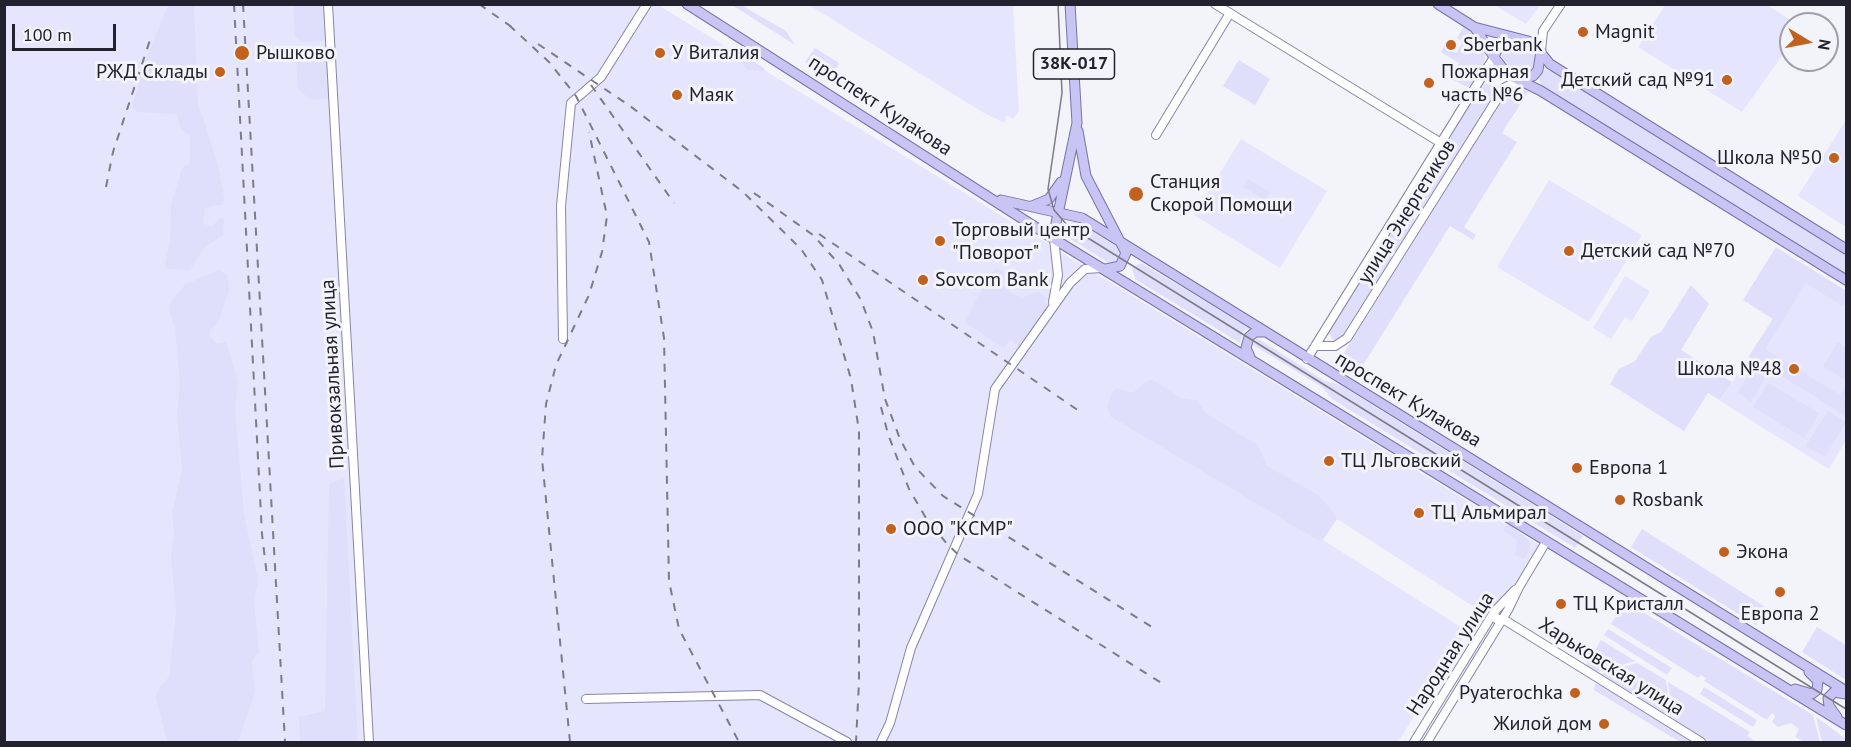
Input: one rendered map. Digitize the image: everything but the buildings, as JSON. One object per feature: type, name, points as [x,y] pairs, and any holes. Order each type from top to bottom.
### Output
[{"type":"main road","name":"проспект Кулакова","points":[[687,4],[1054,239],[1843,723]]},
{"type":"main road","name":"38К-017","points":[[1070,4],[1077,123]]},
{"type":"main road","points":[[1438,4],[1474,27],[1516,36],[1532,42],[1550,64],[1846,249]]},
{"type":"main road","points":[[1474,27],[1501,69],[1541,91],[1846,280]]},
{"type":"main road","points":[[1494,57],[1501,41],[1516,36]]},
{"type":"main road","points":[[1519,80],[1533,76],[1538,70],[1541,51]]},
{"type":"main road","name":"проспект Кулакова","points":[[1077,123],[1086,176],[1122,242],[1846,692]]},
{"type":"main road","points":[[1054,239],[1057,212],[1077,123]]},
{"type":"main road","points":[[1023,206],[1034,206],[1049,199],[1060,185],[1070,160]]},
{"type":"main road","points":[[987,196],[1082,218],[1122,242],[1126,253],[1123,261],[1116,268],[1106,269]]},
{"type":"main road","points":[[1055,228],[1066,216],[1082,218]]},
{"type":"main road","points":[[1251,358],[1245,348],[1249,337],[1255,332],[1267,333]]},
{"type":"main road","name":"проспект Кулакова","points":[[1779,683],[1812,694],[1818,688],[1816,677],[1788,654]]},
{"type":"main road","points":[[1843,723],[1829,706],[1828,698],[1834,692],[1846,692]]},
{"type":"street","name":"Привокзальная улица","points":[[328,4],[369,742]]},
{"type":"street","points":[[564,339],[561,206],[571,103],[601,77],[647,4]]},
{"type":"street","points":[[1215,4],[1441,142]]},
{"type":"street","points":[[1516,36],[1533,37],[1543,31],[1562,4]]},
{"type":"street","points":[[1156,135],[1230,13]]},
{"type":"street","points":[[1541,51],[1543,31]]},
{"type":"street","name":"улица Энергетиков","points":[[1307,359],[1494,57]]},
{"type":"street","name":"улица Энергетиков","points":[[1315,346],[1335,346],[1347,338],[1504,88],[1519,80]]},
{"type":"street","points":[[1049,313],[1058,275],[1054,239]]},
{"type":"street","points":[[881,742],[890,723],[911,648],[978,494],[995,389],[1077,275],[1093,267],[1106,269]]},
{"type":"street","name":"Народная улица","points":[[1427,742],[1503,619],[1546,542]]},
{"type":"street","name":"Народная улица","points":[[1414,742],[1494,612],[1519,587]]},
{"type":"street","name":"Харьковская улица","points":[[1494,612],[1496,619],[1503,619],[1701,742]]},
{"type":"street","points":[[586,699],[760,694],[847,742]]},
{"type":"shaded area","points":[[4,5],[658,5],[1545,549],[1499,623],[1337,519],[1323,540],[1467,631],[1398,742],[5,742]]},
{"type":"shaded area","points":[[168,5],[194,5],[198,103],[218,165],[224,198],[223,204],[205,208],[203,224],[212,226],[221,218],[224,220],[223,235],[203,249],[190,270],[167,269],[165,265],[170,241],[171,206],[182,168],[190,163],[190,136],[181,129],[177,114],[137,112],[132,107],[144,65]]},
{"type":"shaded area","points":[[293,5],[324,5],[327,37],[325,40],[302,42],[295,37]]},
{"type":"shaded area","points":[[732,5],[741,5],[786,31],[795,45]]},
{"type":"shaded area","points":[[809,5],[1013,5],[1019,111],[1013,119],[1006,115],[1005,123],[984,113]]},
{"type":"shaded area","points":[[1494,5],[1540,5],[1526,24]]},
{"type":"shaded area","name":"Детский сад №91","points":[[1665,5],[1767,5],[1779,13],[1779,60],[1742,112],[1638,47]]},
{"type":"shaded area","points":[[1464,26],[1472,30],[1484,49],[1485,56],[1484,66],[1473,86],[1467,87],[1450,78],[1459,63],[1441,52],[1444,46],[1456,53],[1463,42],[1457,38]]},
{"type":"shaded area","points":[[1513,43],[1526,47],[1536,57],[1532,69],[1524,75],[1517,74],[1502,63],[1502,51]]},
{"type":"shaded area","points":[[728,46],[764,68],[765,71],[748,70]]},
{"type":"shaded area","points":[[815,48],[839,63],[831,79],[805,62]]},
{"type":"shaded area","points":[[327,53],[331,98],[312,100],[298,90],[296,61],[300,55]]},
{"type":"shaded area","points":[[1239,60],[1270,79],[1255,105],[1223,86]]},
{"type":"shaded area","points":[[1545,70],[1553,71],[1846,254],[1846,275],[1542,87],[1538,77]]},
{"type":"shaded area","points":[[1487,83],[1495,85],[1496,94],[1424,208],[1415,208],[1411,203],[1412,197],[1481,86]]},
{"type":"shaded area","points":[[1518,88],[1528,92],[1502,133],[1517,142],[1464,227],[1476,235],[1473,240],[1450,226],[1358,373],[1339,361],[1504,97]]},
{"type":"shaded area","name":"Школа №50","points":[[1846,120],[1846,227],[1798,196]]},
{"type":"shaded area","points":[[1241,139],[1327,191],[1280,268],[1194,215]]},
{"type":"shaded area","points":[[1248,179],[1270,192],[1265,200],[1243,187]]},
{"type":"shaded area","name":"Детский сад №70","points":[[1549,180],[1642,235],[1589,322],[1497,267]]},
{"type":"shaded area","points":[[1405,213],[1414,216],[1414,225],[1345,337],[1333,340],[1329,334],[1330,328],[1400,216]]},
{"type":"shaded area","points":[[1075,221],[1117,247],[1120,255],[1117,261],[1107,262],[1066,236],[1065,225]]},
{"type":"shaded area","points":[[1776,247],[1846,291],[1846,301],[1842,306],[1806,283],[1765,349],[1840,395],[1846,385],[1846,416],[1749,356],[1773,319],[1743,300]]},
{"type":"shaded area","points":[[1141,263],[1250,328],[1243,331],[1240,343],[1135,279],[1132,268]]},
{"type":"shaded area","name":"Школа №48","points":[[1807,266],[1846,291],[1846,440],[1829,469],[1720,401]]},
{"type":"shaded area","points":[[997,268],[1004,272],[1000,284],[1012,294],[1023,297],[1038,292],[1047,298],[1044,302],[1049,306],[1047,311],[1022,348],[1010,340],[1004,348],[965,322],[989,275]]},
{"type":"shaded area","points":[[219,270],[227,274],[229,290],[218,323],[210,330],[210,336],[217,344],[226,342],[238,381],[235,408],[244,514],[258,580],[254,601],[259,652],[252,661],[255,692],[238,742],[167,742],[156,697],[159,688],[169,677],[176,612],[171,555],[174,533],[172,513],[182,469],[177,414],[180,384],[175,328],[169,309],[172,300],[186,284]]},
{"type":"shaded area","points":[[1625,276],[1650,291],[1632,321],[1625,317],[1611,339],[1593,328]]},
{"type":"shaded area","points":[[1691,285],[1709,304],[1681,350],[1732,382],[1720,400],[1708,393],[1684,431],[1610,384],[1619,369],[1635,361],[1651,337],[1661,332]]},
{"type":"shaded area","points":[[1257,338],[1325,381],[1340,385],[1583,536],[1575,548],[1332,399],[1322,387],[1253,345]]},
{"type":"shaded area","points":[[1838,342],[1846,348],[1846,381],[1823,366]]},
{"type":"shaded area","points":[[1753,368],[1766,376],[1751,402],[1738,392]]},
{"type":"shaded area","points":[[1152,380],[1181,398],[1197,400],[1205,413],[1258,445],[1267,466],[1315,493],[1325,502],[1337,519],[1321,542],[1110,416],[1107,406],[1116,388],[1133,393],[1146,381]]},
{"type":"shaded area","points":[[1768,383],[1819,413],[1804,438],[1753,407]]},
{"type":"shaded area","points":[[1828,411],[1846,422],[1825,457],[1806,446]]},
{"type":"shaded area","points":[[344,477],[358,742],[300,742],[299,717],[325,711],[329,485]]},
{"type":"shaded area","points":[[1509,524],[1528,539],[1530,548],[1524,559],[1515,555],[1517,540],[1504,531],[1504,527]]},
{"type":"shaded area","points":[[1642,529],[1767,608],[1756,625],[1631,547]]},
{"type":"shaded area","points":[[1628,603],[1813,715],[1820,742],[1804,742],[1795,737],[1799,729],[1791,723],[1778,727],[1772,722],[1775,716],[1772,713],[1767,720],[1704,681],[1706,678],[1701,675],[1698,678],[1611,624],[1623,605]]},
{"type":"shaded area","points":[[1817,627],[1846,645],[1846,680],[1802,652]]},
{"type":"shaded area","points":[[1608,629],[1672,668],[1667,675],[1604,635]]},
{"type":"shaded area","points":[[1601,640],[1635,661],[1594,673],[1585,667]]},
{"type":"shaded area","points":[[1637,663],[1666,680],[1672,721],[1597,675]]},
{"type":"shaded area","points":[[1668,682],[1750,732],[1747,736],[1757,742],[1707,742],[1674,723]]},
{"type":"shaded area","points":[[1595,684],[1693,742],[1680,742],[1594,690]]},
{"type":"shaded area","points":[[1704,687],[1757,720],[1753,727],[1700,694]]},
{"type":"shaded area","points":[[1816,717],[1846,739],[1846,742],[1822,742]]},
{"type":"tram line","points":[[1058,4],[1062,93],[1048,189],[1054,210],[1067,225],[1846,709]]},
{"type":"railway","points":[[234,4],[262,534],[267,576]]},
{"type":"railway","points":[[243,4],[285,742]]},
{"type":"railway","points":[[479,4],[516,30]]},
{"type":"railway","points":[[509,25],[549,62],[576,96],[649,242],[664,338],[669,581],[679,629],[739,742]]},
{"type":"railway","points":[[106,187],[113,152],[150,40]]},
{"type":"railway","points":[[538,44],[630,106],[743,192],[801,249],[822,280],[851,379],[859,431],[859,682],[856,742]]},
{"type":"railway","points":[[591,85],[674,203]]},
{"type":"railway","points":[[570,742],[542,459],[546,404],[556,365],[589,295],[602,252],[607,216],[589,132]]},
{"type":"railway","points":[[754,193],[813,235],[839,264],[861,300],[873,332],[885,399],[900,439],[915,467],[943,496],[1152,627]]},
{"type":"railway","points":[[819,234],[1082,413]]},
{"type":"railway","points":[[881,407],[888,434],[909,489],[926,518],[948,545],[960,556],[1163,684]]},
{"type":"place","name":"Magnit","points":[[1583,32]]},
{"type":"place","name":"Sberbank","points":[[1451,45]]},
{"type":"place","name":"Рышково","points":[[242,53]]},
{"type":"place","name":"У Виталия","points":[[660,53]]},
{"type":"place","name":"РЖД Склады","points":[[220,72]]},
{"type":"place","name":"Детский сад №91","points":[[1727,80]]},
{"type":"place","name":"Пожарная часть №6","points":[[1429,83]]},
{"type":"place","name":"Маяк","points":[[677,95]]},
{"type":"place","name":"Школа №50","points":[[1834,158]]},
{"type":"place","name":"Станция Скорой Помощи","points":[[1136,194]]},
{"type":"place","name":"Торговый центр \"Поворот\"","points":[[940,241]]},
{"type":"place","name":"Детский сад №70","points":[[1569,251]]},
{"type":"place","name":"Sovcom Bank","points":[[923,280]]},
{"type":"place","name":"Школа №48","points":[[1794,369]]},
{"type":"place","name":"ТЦ Льговский","points":[[1329,461]]},
{"type":"place","name":"Европа 1","points":[[1577,468]]},
{"type":"place","name":"Rosbank","points":[[1620,500]]},
{"type":"place","name":"ТЦ Альмирал","points":[[1419,513]]},
{"type":"place","name":"ООО \"КСМР\"","points":[[891,529]]},
{"type":"place","name":"Экона","points":[[1724,552]]},
{"type":"place","name":"Европа 2","points":[[1780,592]]},
{"type":"place","name":"ТЦ Кристалл","points":[[1561,604]]},
{"type":"place","name":"Pyaterochka","points":[[1575,693]]},
{"type":"place","name":"Жилой дом","points":[[1604,724]]}]
